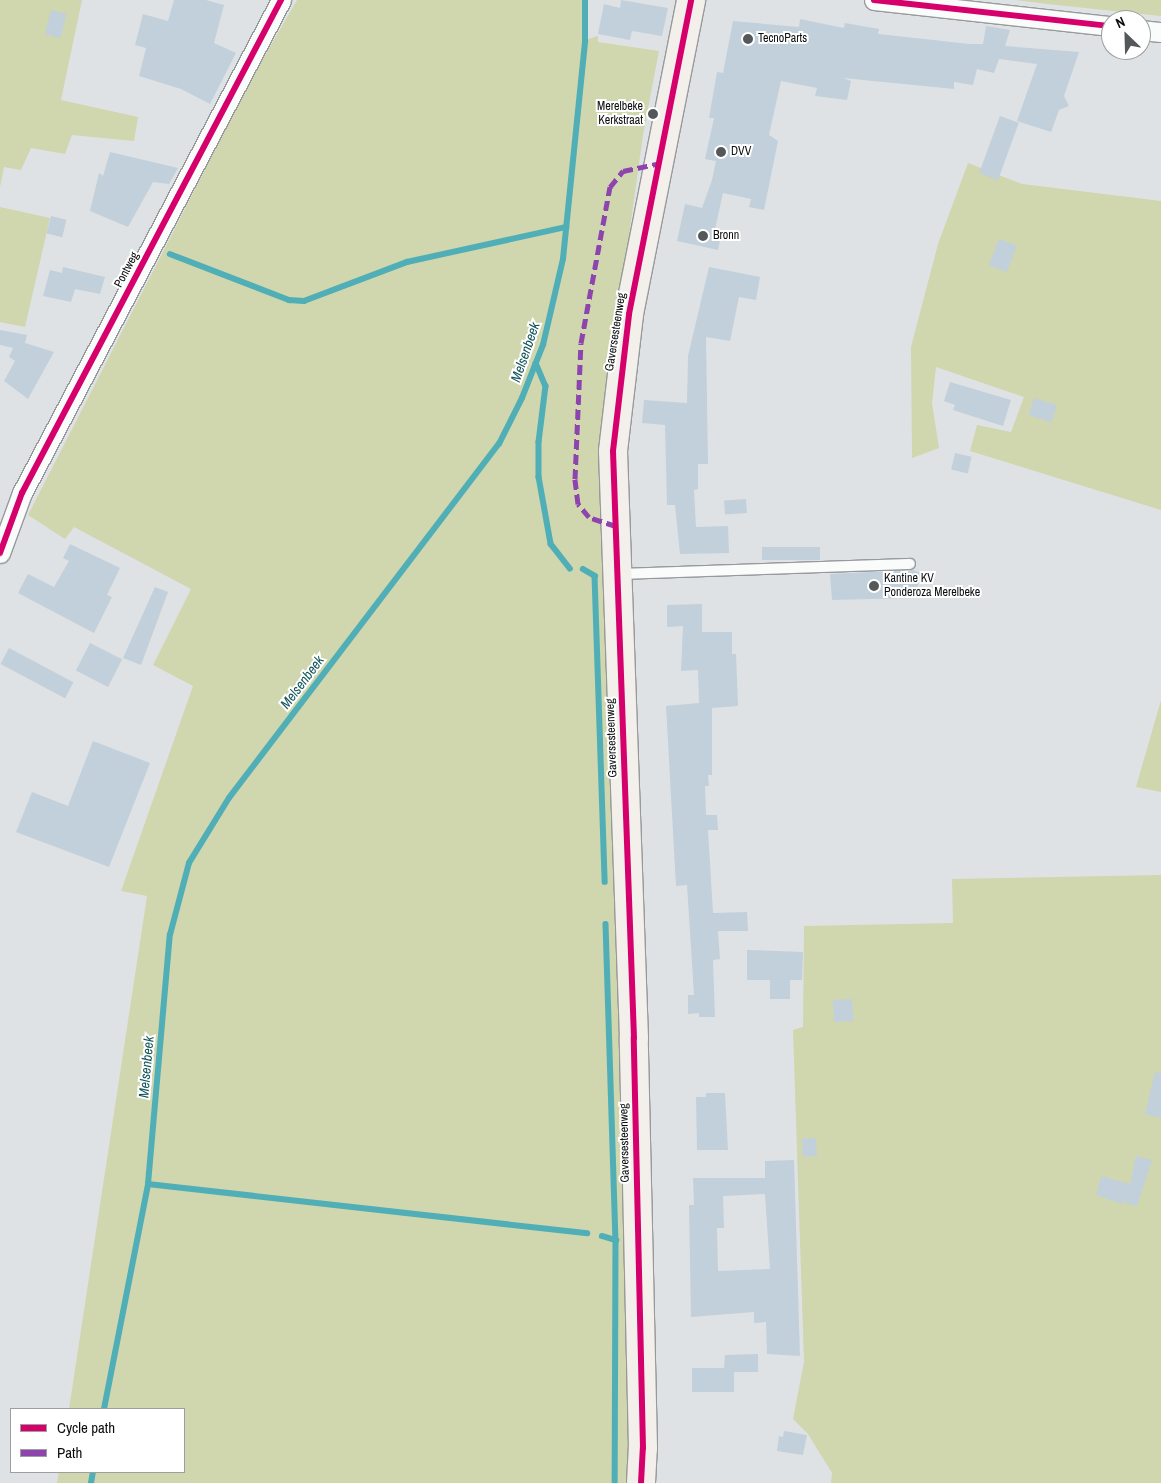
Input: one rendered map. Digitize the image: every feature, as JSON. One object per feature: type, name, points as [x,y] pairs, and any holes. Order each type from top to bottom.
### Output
[{"type":"street","name":"Pontweg","points":[[0,553],[27,485],[281,0]]},
{"type":"street","name":"Gaversesteenweg","points":[[641,1483],[643,1448],[634,1038],[613,451],[621,366],[691,0]]},
{"type":"street","points":[[874,0],[1101,25]]},
{"type":"lane","points":[[617,574],[910,564]]},
{"type":"green space","points":[[0,0],[82,0],[61,100],[138,117],[134,141],[72,135],[65,154],[31,148],[21,170],[4,167],[0,187]]},
{"type":"green space","points":[[297,0],[585,0],[585,40],[598,36],[598,42],[659,51],[643,135],[611,365],[633,1483],[57,1483],[59,1473],[185,1473],[185,1408],[69,1408],[147,896],[121,891],[193,686],[153,665],[191,589],[74,527],[65,539],[28,515],[252,78]]},
{"type":"green space","points":[[1016,0],[1161,0],[1161,16],[1151,15],[1151,10],[1104,10]]},
{"type":"green space","points":[[968,163],[1022,184],[1161,201],[1161,510],[970,451],[977,425],[1011,432],[1024,397],[936,367],[932,403],[939,448],[912,458],[911,347],[938,244]]},
{"type":"green space","points":[[0,207],[50,218],[25,327],[0,322]]},
{"type":"green space","points":[[1161,700],[1161,792],[1136,787]]},
{"type":"green space","points":[[1161,875],[1161,1483],[831,1483],[832,1473],[808,1434],[793,1419],[804,1362],[793,1030],[803,1027],[804,926],[953,923],[952,879]]},
{"type":"building","points":[[174,0],[206,0],[224,5],[214,43],[236,53],[210,104],[181,89],[139,76],[146,48],[135,45],[143,14],[168,21]]},
{"type":"building","points":[[621,0],[668,8],[662,36],[632,31],[630,40],[598,34],[604,4],[620,8]]},
{"type":"building","points":[[51,10],[67,14],[60,38],[45,34]]},
{"type":"building","points":[[800,19],[844,28],[845,23],[879,29],[878,34],[970,44],[983,44],[986,26],[1010,30],[1005,46],[1079,52],[1064,96],[1069,106],[1059,110],[1051,132],[1017,121],[1037,64],[999,59],[994,73],[977,69],[973,85],[954,82],[954,89],[843,78],[851,81],[847,100],[815,96],[817,88],[781,81],[769,135],[778,141],[764,210],[749,207],[751,199],[723,193],[715,229],[722,231],[718,250],[677,241],[685,204],[702,208],[712,180],[716,161],[705,159],[714,118],[709,118],[717,72],[723,73],[733,21],[799,27]]},
{"type":"building","points":[[1000,116],[1019,123],[998,180],[979,173]]},
{"type":"building","points":[[110,152],[178,168],[169,184],[153,182],[128,227],[90,211],[99,173],[103,176]]},
{"type":"building","points":[[51,216],[67,220],[62,237],[47,233]]},
{"type":"building","points":[[999,239],[1017,246],[1007,272],[989,265]]},
{"type":"building","points":[[63,267],[105,277],[100,294],[75,289],[71,302],[43,296],[50,270],[62,273]]},
{"type":"building","points":[[709,267],[760,277],[756,300],[739,297],[730,341],[706,337],[708,464],[698,464],[698,489],[694,490],[696,527],[728,526],[729,553],[680,554],[675,505],[667,505],[665,425],[642,423],[644,400],[687,403],[688,356]]},
{"type":"building","points":[[0,330],[27,335],[25,343],[54,352],[28,399],[4,381],[15,361],[9,357],[13,348],[0,345]]},
{"type":"building","points":[[950,382],[1011,400],[1003,426],[953,410],[955,405],[944,401]]},
{"type":"building","points":[[1034,398],[1057,405],[1052,422],[1029,415]]},
{"type":"building","points":[[955,453],[972,457],[968,473],[951,470]]},
{"type":"building","points":[[746,499],[747,513],[725,515],[724,501]]},
{"type":"building","points":[[70,544],[120,568],[107,595],[112,597],[94,633],[18,593],[28,574],[54,587],[69,561],[63,558]]},
{"type":"building","points":[[762,547],[820,547],[820,560],[762,560]]},
{"type":"building","name":"Kantine KV Ponderoza Merelbeke","points":[[913,570],[922,573],[914,598],[832,600],[830,574]]},
{"type":"building","points":[[155,587],[168,592],[141,665],[123,658]]},
{"type":"building","points":[[702,604],[702,632],[732,632],[732,654],[736,654],[738,706],[712,708],[712,775],[708,775],[709,786],[705,786],[706,815],[717,815],[718,830],[708,830],[713,913],[747,912],[748,931],[718,931],[720,959],[713,960],[715,1017],[699,1017],[699,1013],[688,1014],[688,995],[694,995],[687,885],[676,886],[666,706],[699,703],[698,670],[681,671],[683,626],[667,627],[667,605]]},
{"type":"building","points":[[90,643],[122,659],[108,687],[76,671]]},
{"type":"building","points":[[9,648],[73,682],[65,698],[1,664]]},
{"type":"building","points":[[93,741],[150,763],[109,867],[16,832],[32,792],[68,806]]},
{"type":"building","points":[[747,950],[803,952],[802,980],[790,980],[790,999],[770,999],[770,980],[747,980]]},
{"type":"building","points":[[852,999],[853,1021],[834,1022],[833,1000]]},
{"type":"building","points":[[1155,1072],[1161,1073],[1161,1118],[1145,1114]]},
{"type":"building","points":[[706,1093],[725,1093],[728,1150],[697,1150],[696,1097],[706,1097]]},
{"type":"building","points":[[816,1138],[817,1156],[803,1157],[802,1139]]},
{"type":"building","points":[[1136,1156],[1152,1160],[1137,1206],[1125,1203],[1125,1198],[1123,1204],[1096,1195],[1101,1176],[1130,1184]]},
{"type":"building","points":[[794,1160],[800,1356],[767,1354],[766,1322],[754,1323],[754,1312],[691,1317],[689,1205],[694,1205],[693,1178],[765,1178],[765,1161]],"holes":[[[765,1194],[770,1269],[718,1271],[717,1228],[724,1228],[723,1196]]]},
{"type":"building","points":[[758,1354],[758,1372],[734,1372],[734,1392],[692,1392],[692,1368],[724,1368],[725,1355]]},
{"type":"building","points":[[784,1431],[807,1435],[803,1455],[777,1451],[779,1436],[783,1437]]},
{"type":"waterway","name":"Melsenbeek","points":[[104,1408],[148,1184],[170,935],[189,863],[229,798],[499,444],[522,398],[543,345],[563,259],[585,41],[585,0]]},
{"type":"waterway","points":[[170,254],[289,300],[304,301],[407,262],[566,227]]},
{"type":"waterway","points":[[536,363],[546,386],[539,442],[539,477],[551,544],[570,568]]},
{"type":"waterway","points":[[583,569],[595,576],[605,882]]},
{"type":"waterway","points":[[606,924],[616,1240]]},
{"type":"waterway","points":[[148,1184],[587,1233]]},
{"type":"waterway","points":[[602,1236],[616,1240],[615,1483]]},
{"type":"waterway","name":"Melsenbeek","points":[[91,1483],[93,1473]]},
{"type":"marked path","points":[[616,526],[589,517],[578,504],[575,479],[581,343],[610,187],[623,171],[660,163]]},
{"type":"cycle path","points":[[0,553],[22,493],[281,0]]},
{"type":"cycle path","points":[[641,1483],[643,1448],[634,1038],[613,451],[629,314],[691,0]]},
{"type":"cycle path","points":[[874,0],[1101,25]]},
{"type":"place","name":"TecnoParts","points":[[748,39]]},
{"type":"place","name":"Merelbeke Kerkstraat","points":[[653,114]]},
{"type":"place","name":"DVV","points":[[721,152]]},
{"type":"place","name":"Bronn","points":[[703,236]]},
{"type":"place","name":"Kantine KV Ponderoza Merelbeke","points":[[874,586]]}]
